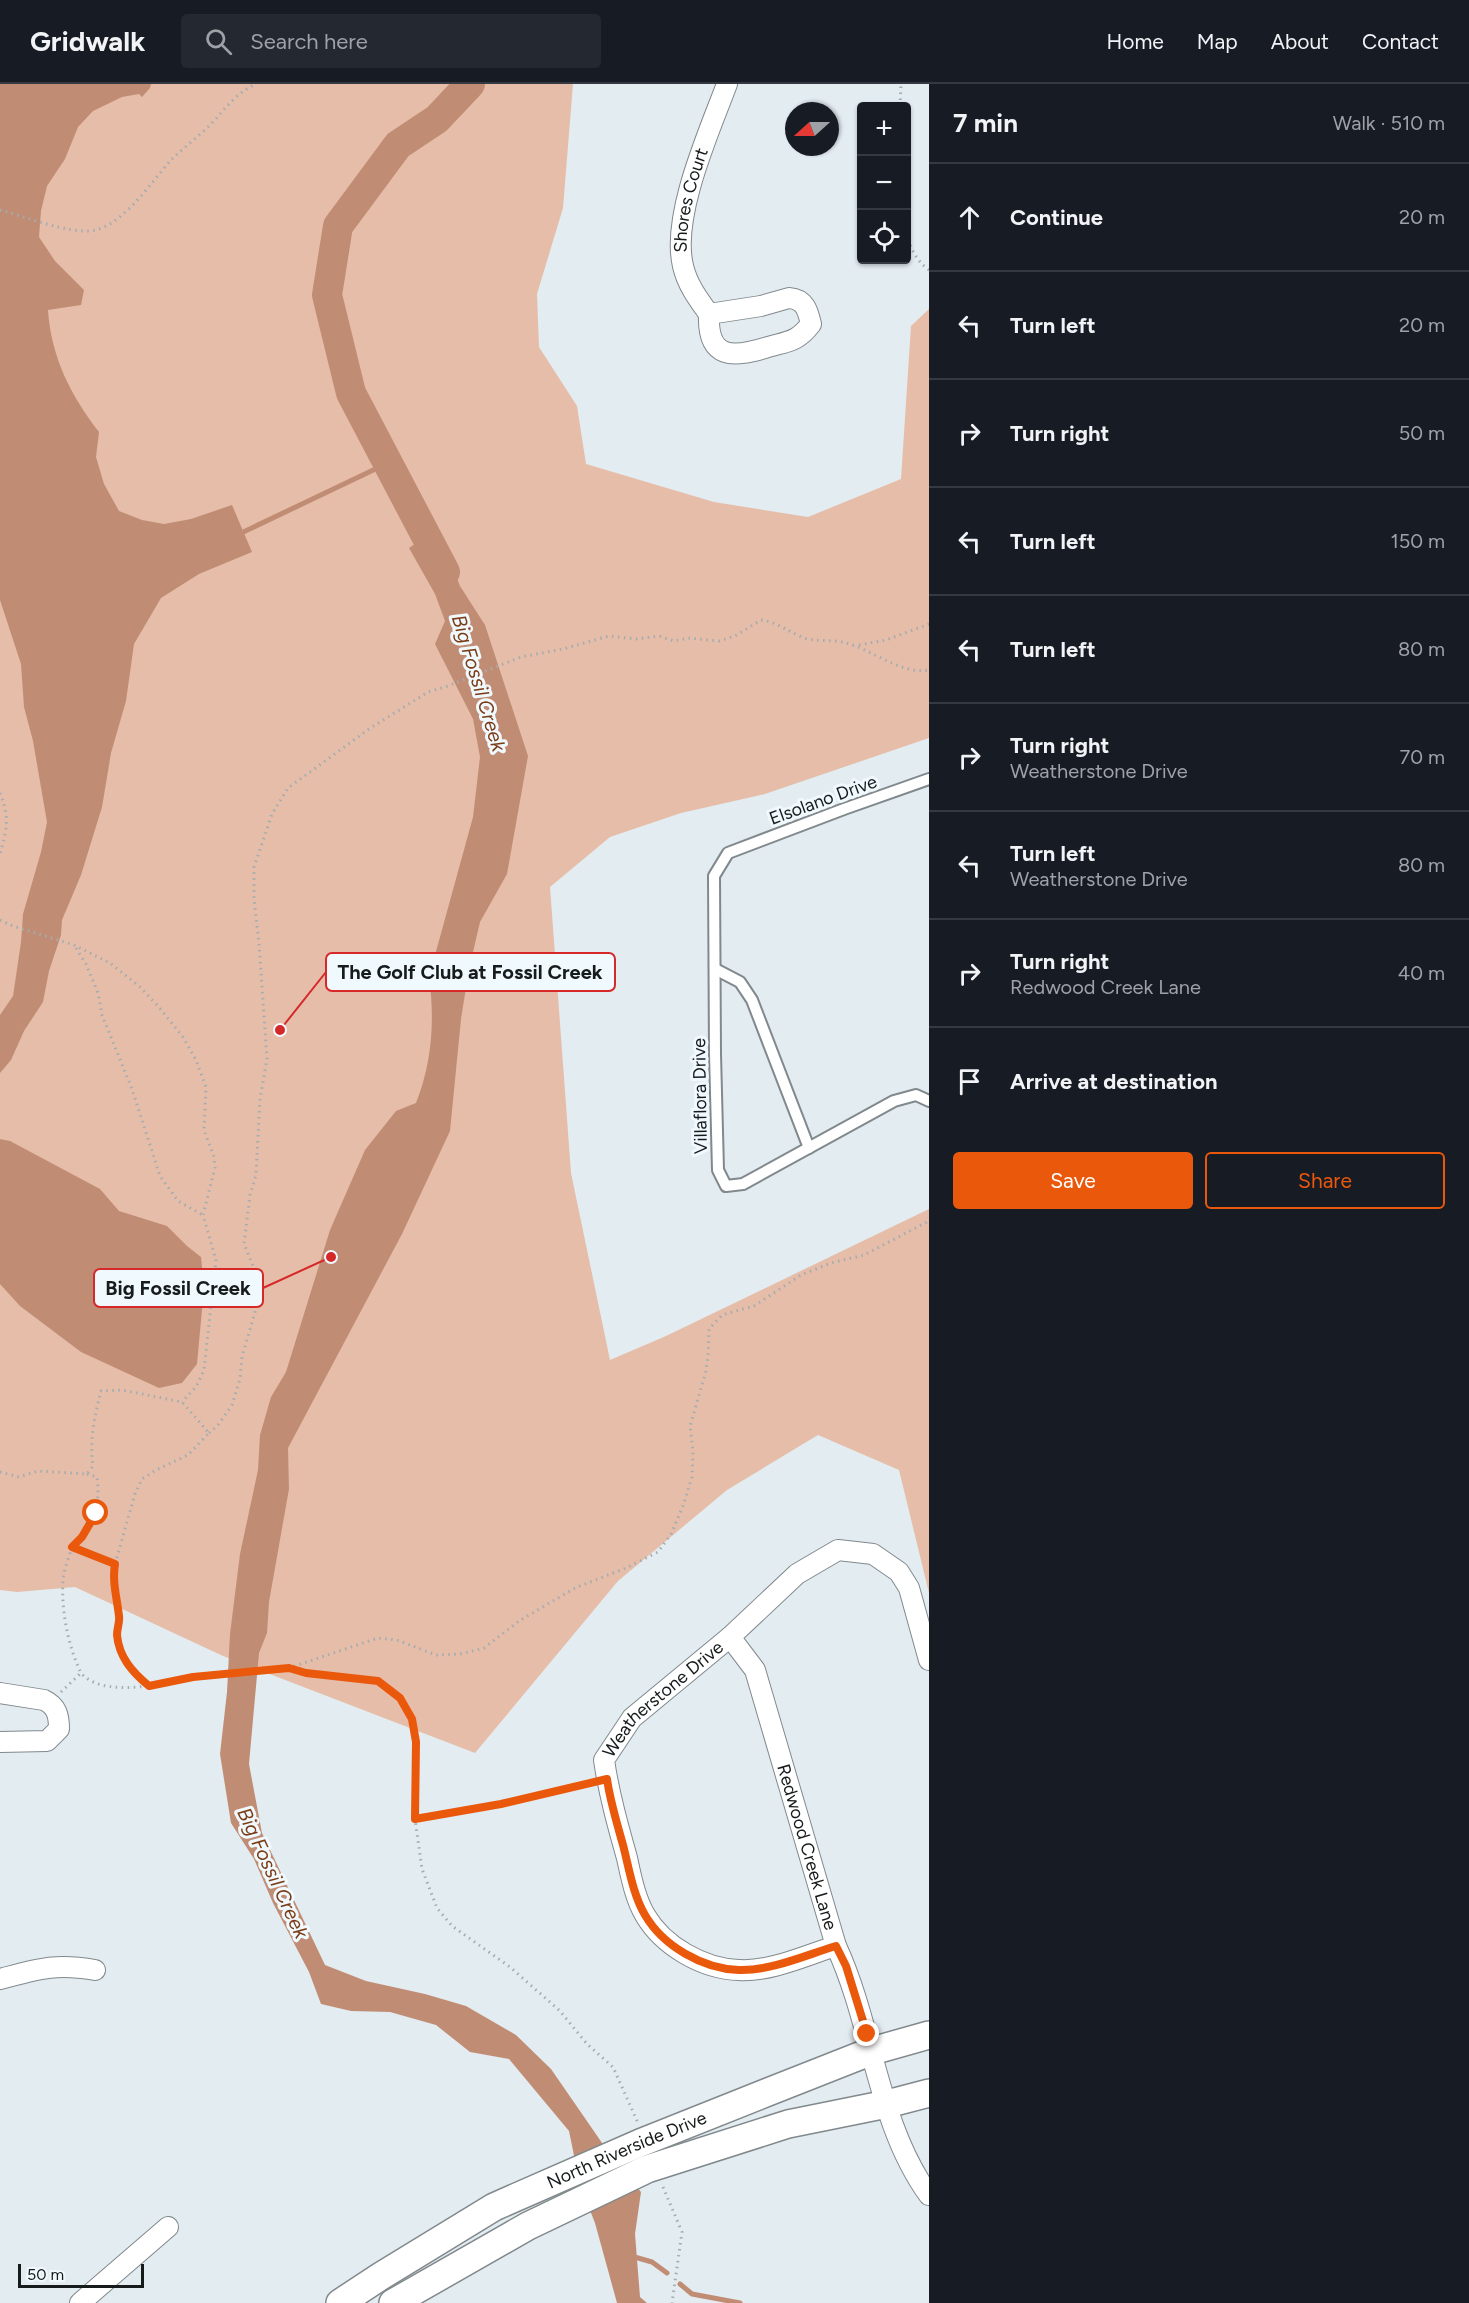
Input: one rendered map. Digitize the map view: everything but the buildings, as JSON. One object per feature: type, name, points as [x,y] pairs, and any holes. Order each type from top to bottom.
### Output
[{"type":"main road","name":"North Riverside Drive","points":[[340,2303],[494,2207],[536,2188],[639,2133],[872,2051],[929,2035]]},
{"type":"main road","name":"North Riverside Drive","points":[[393,2303],[528,2226],[550,2217],[788,2124],[887,2104],[929,2092]]},
{"type":"street","name":"Shores Court","points":[[709,314],[761,306],[789,298],[798,299],[807,308],[811,324],[801,338],[749,353],[732,354],[720,350],[708,332],[709,314],[686,277],[680,243],[682,216],[708,134],[727,84]]},
{"type":"street","name":"Weatherstone Drive","points":[[836,1946],[770,1966],[741,1971],[714,1968],[690,1957],[675,1946],[652,1925],[644,1913],[634,1885],[604,1760],[632,1718],[730,1637],[797,1574],[837,1550],[873,1554],[899,1572],[909,1588],[929,1660]]},
{"type":"street","name":"Redwood Creek Lane","points":[[730,1637],[755,1670],[836,1946],[846,1966],[900,2144],[917,2178],[929,2195]]},
{"type":"street","points":[[0,1694],[50,1703],[59,1716],[59,1729],[47,1741],[0,1742]]},
{"type":"street","points":[[0,1979],[46,1967],[72,1966],[95,1970]]},
{"type":"street","points":[[80,2303],[168,2227]]},
{"type":"lane","name":"Elsolano Drive","points":[[728,853],[929,779]]},
{"type":"lane","name":"Villaflora Drive","points":[[728,853],[714,876],[718,1170],[726,1186],[743,1184],[894,1101],[916,1095],[929,1101]]},
{"type":"lane","points":[[715,969],[740,982],[752,1000],[809,1148]]},
{"type":"path","points":[[0,210],[64,229],[87,232],[120,217],[142,196],[172,160],[210,125],[242,90],[256,84]]},
{"type":"path","points":[[900,102],[902,84]]},
{"type":"path","points":[[911,247],[929,270]]},
{"type":"path","points":[[149,1686],[131,1671],[121,1651],[117,1633],[119,1619],[114,1591],[115,1564],[135,1494],[142,1479],[188,1455],[218,1425],[232,1405],[240,1379],[242,1357],[255,1312],[258,1287],[254,1268],[244,1244],[250,1195],[256,1175],[260,1099],[267,1059],[254,899],[254,867],[272,814],[288,788],[369,729],[428,692],[521,657],[563,649],[609,636],[636,639],[658,636],[674,641],[688,638],[719,641],[735,636],[761,620],[771,621],[807,639],[844,642],[911,670],[929,670]]},
{"type":"path","points":[[856,646],[886,640],[929,624]]},
{"type":"path","points":[[0,793],[8,818],[0,854]]},
{"type":"path","points":[[0,920],[74,945],[110,963],[139,986],[158,1006],[183,1037],[196,1060],[206,1087],[204,1130],[214,1157],[215,1168],[203,1215],[216,1260],[204,1370],[196,1387],[182,1402]]},
{"type":"path","points":[[74,945],[86,964],[98,993],[102,1015],[132,1089],[160,1176],[178,1201],[203,1215]]},
{"type":"path","points":[[0,1472],[19,1477],[38,1471],[87,1474],[97,1477],[99,1492],[96,1513],[82,1537],[72,1547],[63,1578],[64,1604],[74,1658],[81,1673],[88,1681],[106,1686],[132,1688],[213,1675],[289,1668],[378,1638],[397,1640],[436,1655],[460,1654],[484,1648],[510,1628],[575,1588],[626,1568],[658,1552],[679,1515],[692,1477],[693,1451],[690,1426],[708,1357],[709,1329],[722,1314],[754,1306],[801,1275],[831,1263],[864,1256],[929,1221]]},
{"type":"path","points":[[87,1474],[93,1466],[92,1445],[101,1391],[122,1390],[182,1402],[209,1433]]},
{"type":"path","points":[[72,1547],[115,1564]]},
{"type":"path","points":[[289,1668],[306,1673],[378,1681],[400,1698],[412,1719],[416,1742],[415,1819],[422,1869],[437,1908],[452,1926],[510,1967],[560,2011],[587,2044],[613,2067],[639,2133]]},
{"type":"path","points":[[50,1703],[81,1673]]},
{"type":"path","points":[[415,1819],[501,1804],[607,1779]]},
{"type":"path","points":[[654,2177],[682,2232],[670,2300],[672,2303]]},
{"type":"shaded area","points":[[0,84],[573,84],[563,208],[537,294],[539,347],[577,406],[586,464],[714,502],[808,517],[901,479],[911,326],[929,309],[929,738],[765,794],[681,813],[610,837],[550,887],[571,1173],[610,1360],[666,1336],[929,1209],[929,1593],[899,1470],[818,1435],[727,1490],[618,1581],[475,1753],[223,1656],[75,1587],[17,1592],[0,1590]]},
{"type":"water","points":[[0,84],[151,84],[142,97],[139,94],[122,97],[93,111],[78,127],[65,159],[47,186],[41,211],[39,237],[55,261],[84,290],[81,305],[48,310],[53,344],[71,390],[99,432],[96,457],[104,484],[119,511],[142,520],[164,524],[191,519],[232,505],[252,552],[199,574],[161,598],[134,644],[126,701],[111,753],[102,807],[81,875],[62,920],[61,935],[49,971],[43,1002],[24,1031],[11,1060],[0,1073],[0,1015],[13,996],[23,914],[47,822],[33,741],[24,707],[21,664],[0,600]]},
{"type":"water","points":[[436,529],[460,586],[485,625],[528,756],[507,874],[480,922],[469,969],[461,1019],[450,1131],[402,1234],[288,1448],[289,1489],[269,1602],[267,1633],[259,1653],[249,1764],[262,1833],[325,1965],[366,1981],[466,2006],[516,2035],[551,2069],[609,2153],[641,2192],[635,2234],[640,2297],[647,2303],[617,2303],[595,2223],[580,2185],[569,2131],[509,2059],[470,2052],[436,2025],[390,2012],[351,2011],[321,2004],[309,1972],[273,1903],[254,1859],[231,1823],[220,1754],[227,1692],[230,1634],[240,1554],[258,1470],[260,1435],[271,1397],[286,1372],[330,1230],[365,1150],[396,1111],[416,1103],[426,1072],[431,1041],[432,1009],[429,977],[473,817],[480,757],[473,719],[435,644],[445,621],[435,594],[409,548]]},
{"type":"water","points":[[0,1139],[10,1141],[100,1189],[119,1211],[167,1226],[201,1257],[204,1288],[197,1364],[182,1383],[159,1388],[81,1352],[20,1306],[0,1284]]},
{"type":"waterway","name":"Big Fossil Creek","points":[[445,572],[351,393],[327,295],[338,226],[398,145],[437,119],[470,84]]},
{"type":"waterway","points":[[237,535],[388,463]]},
{"type":"waterway","points":[[631,2256],[652,2262],[667,2273]]},
{"type":"waterway","points":[[680,2284],[692,2294],[740,2303]]},
{"type":"place","name":"The Golf Club at Fossil Creek","points":[[280,1030]]},
{"type":"place","name":"Big Fossil Creek","points":[[331,1257]]},
{"type":"route","points":[[96,1513],[82,1537],[72,1547],[115,1564],[114,1591],[119,1619],[117,1633],[121,1651],[131,1671],[149,1686],[193,1677],[289,1668],[306,1673],[378,1681],[400,1698],[412,1719],[416,1742],[415,1819],[501,1804],[607,1779],[634,1885],[644,1913],[661,1934],[690,1957],[714,1968],[741,1971],[770,1966],[836,1946],[846,1966],[867,2034]]}]
